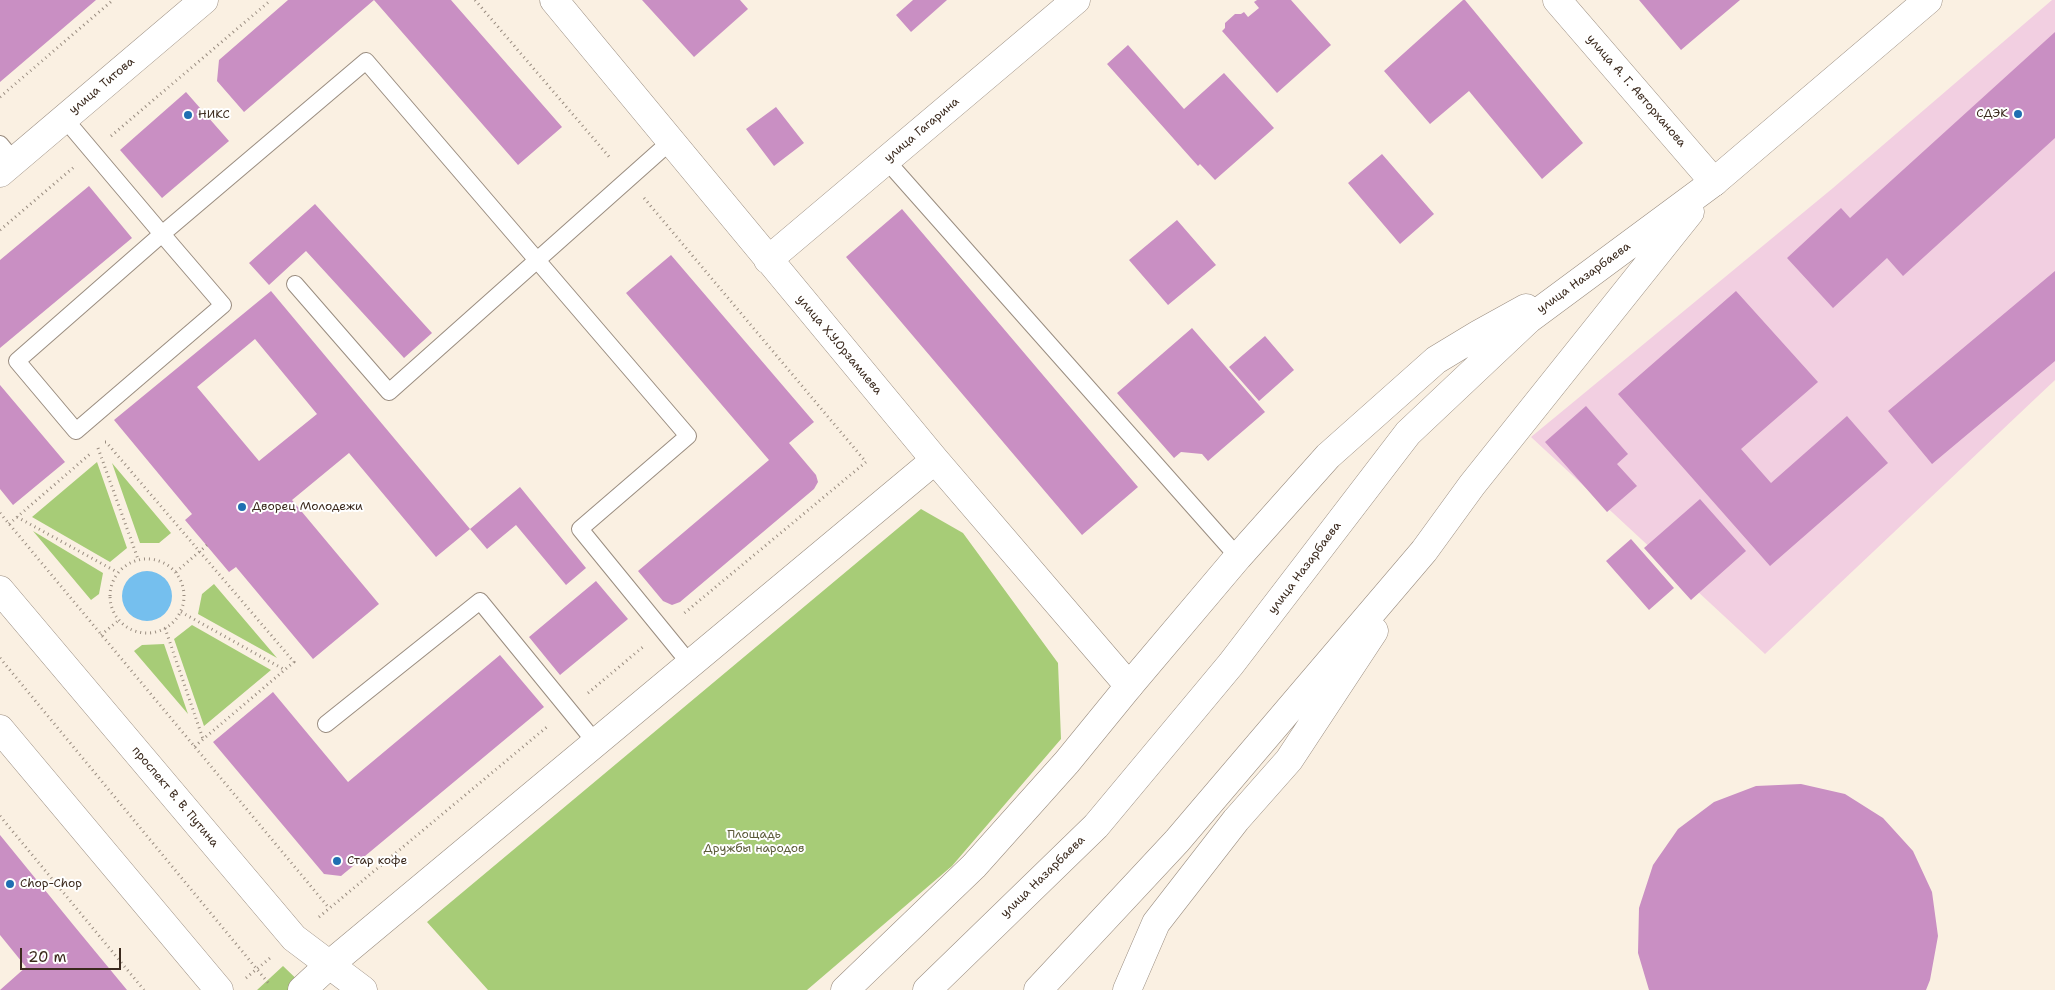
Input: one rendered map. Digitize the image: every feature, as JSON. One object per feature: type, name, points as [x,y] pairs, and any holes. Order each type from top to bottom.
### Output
[{"type":"main road","name":"улица Титова","points":[[5,159],[64,118],[204,0]]},
{"type":"main road","name":"улица Х.У.Орзамиева","points":[[554,0],[935,460],[1129,686]]},
{"type":"main road","name":"улица Гагарина","points":[[768,260],[1076,0]]},
{"type":"main road","name":"улица А. Г. Авторханова","points":[[1557,0],[1714,182]]},
{"type":"main road","name":"улица Назарбаева","points":[[927,990],[1096,826],[1231,664],[1408,433],[1529,319],[1714,182],[1928,0]]},
{"type":"main road","name":"улица Назарбаева","points":[[1038,990],[1177,841],[1424,551],[1472,484],[1714,182]]},
{"type":"main road","points":[[845,990],[974,866],[1067,762],[1238,558],[1328,456],[1436,360],[1479,334],[1592,273]]},
{"type":"main road","points":[[302,990],[329,965],[935,460]]},
{"type":"main road","points":[[1127,990],[1156,923],[1236,820],[1289,760],[1349,671],[1424,551]]},
{"type":"main road","name":"проспект В. В. Путина","points":[[0,590],[294,938],[363,990]]},
{"type":"main road","points":[[0,729],[218,990]]},
{"type":"lane","points":[[64,118],[92,152],[162,234],[223,305],[76,431],[17,361],[162,234],[366,61],[688,436],[580,529],[690,665]]},
{"type":"lane","points":[[295,284],[389,392],[671,142]]},
{"type":"lane","points":[[886,160],[1238,558]]},
{"type":"lane","points":[[326,724],[480,601],[596,743]]},
{"type":"path","points":[[0,97],[113,0]]},
{"type":"path","points":[[0,230],[271,0]]},
{"type":"path","points":[[9,524],[106,442],[294,662],[194,746]]},
{"type":"path","points":[[98,448],[138,559]]},
{"type":"path","points":[[0,513],[329,908]]},
{"type":"path","points":[[17,517],[118,572]]},
{"type":"path","points":[[176,572],[207,546]]},
{"type":"path","points":[[138,559],[152,559],[165,563],[176,572],[183,584],[184,598],[181,612],[174,621],[165,628],[149,633],[132,630],[119,620],[111,605],[110,588],[118,572],[127,564],[138,559]]},
{"type":"path","points":[[181,612],[285,670]]},
{"type":"path","points":[[101,635],[119,620]]},
{"type":"path","points":[[165,628],[203,739]]},
{"type":"path","points":[[0,658],[270,984]]},
{"type":"path","points":[[0,816],[144,990]]},
{"type":"shaded area","points":[[2052,0],[2055,0],[2055,380],[1765,654],[1531,437],[1833,188]]},
{"type":"green space","points":[[97,462],[127,548],[110,562],[32,517]]},
{"type":"green space","points":[[112,463],[171,533],[159,543],[140,543]]},
{"type":"green space","name":"Площадь Дружбы народов","points":[[921,509],[963,533],[1058,663],[1061,739],[952,866],[807,990],[488,990],[427,922]]},
{"type":"green space","points":[[33,531],[103,573],[99,594],[91,600]]},
{"type":"green space","points":[[214,584],[277,658],[198,614],[202,594]]},
{"type":"green space","points":[[192,625],[271,670],[204,726],[174,639]]},
{"type":"green space","points":[[164,644],[188,714],[134,651],[142,645]]},
{"type":"green space","points":[[283,966],[308,990],[257,990]]},
{"type":"water","points":[[147,571],[157,573],[165,578],[170,586],[172,596],[170,606],[165,614],[157,619],[147,621],[137,619],[129,614],[124,606],[122,596],[124,586],[129,578],[137,573]]},
{"type":"building","points":[[0,0],[96,0],[0,82]]},
{"type":"building","points":[[288,0],[374,0],[244,112],[217,81],[219,60]]},
{"type":"building","points":[[374,0],[451,0],[562,127],[518,165]]},
{"type":"building","points":[[642,0],[740,0],[748,9],[694,57]]},
{"type":"building","points":[[913,0],[947,0],[911,32],[896,15]]},
{"type":"building","points":[[1257,0],[1291,0],[1331,45],[1277,93],[1222,31],[1225,28],[1225,23],[1235,14],[1244,12],[1248,17],[1259,8],[1254,2]]},
{"type":"building","points":[[1465,0],[1583,143],[1542,179],[1469,91],[1430,124],[1384,71]]},
{"type":"building","points":[[1639,0],[1740,0],[1681,50]]},
{"type":"building","points":[[2055,32],[2055,138],[1903,276],[1887,258],[1833,308],[1787,258],[1841,208],[1850,218]]},
{"type":"building","points":[[1128,45],[1184,109],[1224,73],[1274,128],[1215,180],[1200,164],[1198,166],[1107,64]]},
{"type":"building","points":[[186,92],[229,141],[162,198],[120,150]]},
{"type":"building","points":[[776,107],[804,143],[774,166],[746,129]]},
{"type":"building","points":[[1382,154],[1434,214],[1400,244],[1348,183]]},
{"type":"building","points":[[89,186],[132,238],[0,348],[0,260]]},
{"type":"building","points":[[315,204],[432,333],[404,358],[306,251],[269,285],[249,263]]},
{"type":"building","points":[[902,209],[1138,487],[1082,535],[846,257]]},
{"type":"building","points":[[1177,220],[1216,265],[1168,305],[1129,260]]},
{"type":"building","points":[[671,255],[814,422],[789,443],[816,475],[818,482],[814,489],[680,602],[672,605],[663,601],[638,571],[769,460],[626,293]]},
{"type":"building","points":[[2055,271],[2055,361],[1932,464],[1888,411]]},
{"type":"building","points":[[271,291],[470,529],[436,557],[349,453],[292,500],[379,604],[313,659],[236,567],[229,572],[185,520],[192,514],[114,420]],"holes":[[[255,339],[317,414],[259,461],[197,387]]]},
{"type":"building","points":[[1736,291],[1818,382],[1741,449],[1771,483],[1847,416],[1888,463],[1770,566],[1618,394]]},
{"type":"building","points":[[1192,328],[1265,412],[1208,461],[1202,454],[1181,452],[1174,458],[1117,393]]},
{"type":"building","points":[[1265,336],[1294,370],[1259,401],[1229,367]]},
{"type":"building","points":[[0,385],[65,462],[13,505],[0,489]]},
{"type":"building","points":[[1586,406],[1628,454],[1617,464],[1637,486],[1607,512],[1545,442]]},
{"type":"building","points":[[520,487],[586,568],[566,585],[516,525],[487,549],[470,529]]},
{"type":"building","points":[[1700,499],[1746,551],[1691,600],[1644,548]]},
{"type":"building","points":[[1631,539],[1674,588],[1649,610],[1606,561]]},
{"type":"building","points":[[596,581],[628,619],[560,675],[529,637]]},
{"type":"building","points":[[500,655],[544,707],[341,876],[324,874],[213,742],[273,692],[348,782]]},
{"type":"building","points":[[1801,784],[1845,794],[1883,818],[1913,851],[1932,892],[1938,936],[1930,980],[1926,990],[1649,990],[1638,953],[1639,908],[1653,865],[1678,829],[1714,802],[1756,786]]},
{"type":"building","points":[[0,835],[127,990],[0,990],[26,967],[0,935]]},
{"type":"place","name":"СДЭК","points":[[2018,114]]},
{"type":"place","name":"НИКС","points":[[188,115]]},
{"type":"place","name":"Дворец Молодежи","points":[[242,507]]},
{"type":"place","name":"Стар кофе","points":[[337,861]]},
{"type":"place","name":"Chop-Chop","points":[[10,884]]}]
